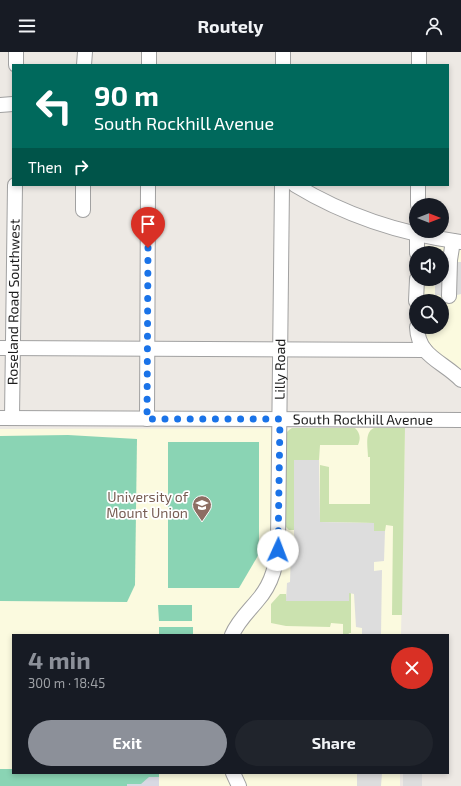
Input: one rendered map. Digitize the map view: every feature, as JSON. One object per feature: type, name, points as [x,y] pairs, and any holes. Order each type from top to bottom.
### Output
[{"type":"street","points":[[16,52],[16,64]]},
{"type":"street","points":[[84,64],[85,52]]},
{"type":"street","points":[[149,52],[149,64]]},
{"type":"street","points":[[283,52],[283,64]]},
{"type":"street","points":[[419,52],[419,64]]},
{"type":"street","points":[[0,105],[12,104]]},
{"type":"street","name":"Roseland Road Southwest","points":[[6,418],[7,348],[15,186]]},
{"type":"street","points":[[83,186],[83,210]]},
{"type":"street","points":[[147,419],[148,186]]},
{"type":"street","name":"Lilly Road","points":[[232,634],[238,623],[267,587],[272,577],[277,560],[282,186]]},
{"type":"street","points":[[297,186],[346,211],[372,222],[409,231]]},
{"type":"street","points":[[418,186],[418,198]]},
{"type":"street","points":[[439,238],[457,242],[450,260],[449,296]]},
{"type":"street","points":[[418,334],[419,340],[425,350],[434,360],[461,380]]},
{"type":"street","points":[[7,348],[425,350]]},
{"type":"street","name":"South Rockhill Avenue","points":[[6,418],[461,420]]},
{"type":"street","points":[[233,774],[239,786]]},
{"type":"shaded area","points":[[449,248],[461,249],[461,371],[428,345],[424,334],[449,334],[449,294],[424,294],[424,286],[449,286]]},
{"type":"shaded area","points":[[449,262],[461,262],[461,294],[457,295],[456,299],[449,299],[449,294],[435,294],[435,286],[449,286]]},
{"type":"shaded area","name":"University of Mount Union","points":[[405,428],[401,634],[12,634],[12,774],[400,774],[400,786],[0,786],[0,429]]},
{"type":"shaded area","points":[[294,460],[319,460],[320,522],[374,523],[374,531],[385,531],[384,561],[374,562],[374,571],[382,570],[381,634],[362,634],[362,628],[356,627],[354,594],[349,593],[349,601],[286,601],[287,583],[290,582],[291,549],[297,549],[294,535]]},
{"type":"shaded area","points":[[357,774],[382,774],[381,786],[357,786]]},
{"type":"shaded area","points":[[403,774],[422,774],[422,786],[403,786]]},
{"type":"shaded area","points":[[149,777],[159,777],[159,786],[127,786],[127,784],[141,784]]},
{"type":"green space","points":[[292,428],[355,428],[359,434],[360,440],[358,445],[320,445],[319,460],[294,460],[294,530],[289,530],[286,527],[286,433]]},
{"type":"green space","points":[[374,428],[405,428],[402,615],[392,615],[393,526],[386,525],[385,531],[374,531],[374,523],[320,522],[320,465],[329,467],[329,504],[370,504],[370,457],[368,457],[367,441],[369,433]]},
{"type":"green space","points":[[68,435],[137,439],[135,585],[127,602],[0,601],[0,436]]},
{"type":"green space","points":[[168,442],[259,442],[259,554],[239,588],[168,588]]},
{"type":"green space","points":[[286,542],[295,542],[297,549],[291,549],[291,556],[285,555]]},
{"type":"green space","points":[[349,593],[351,593],[351,633],[348,634],[343,634],[343,624],[331,623],[330,627],[286,626],[271,623],[271,604],[280,594],[286,594],[287,601],[349,601]]},
{"type":"green space","points":[[158,605],[192,605],[192,621],[159,621]]},
{"type":"green space","points":[[159,627],[193,627],[193,634],[159,634]]},
{"type":"green space","points":[[0,769],[12,769],[12,774],[159,774],[159,786],[0,786]]},
{"type":"place","name":"University of Mount Union","points":[[202,522]]},
{"type":"route","points":[[148,248],[147,419],[280,419],[278,550]]}]
